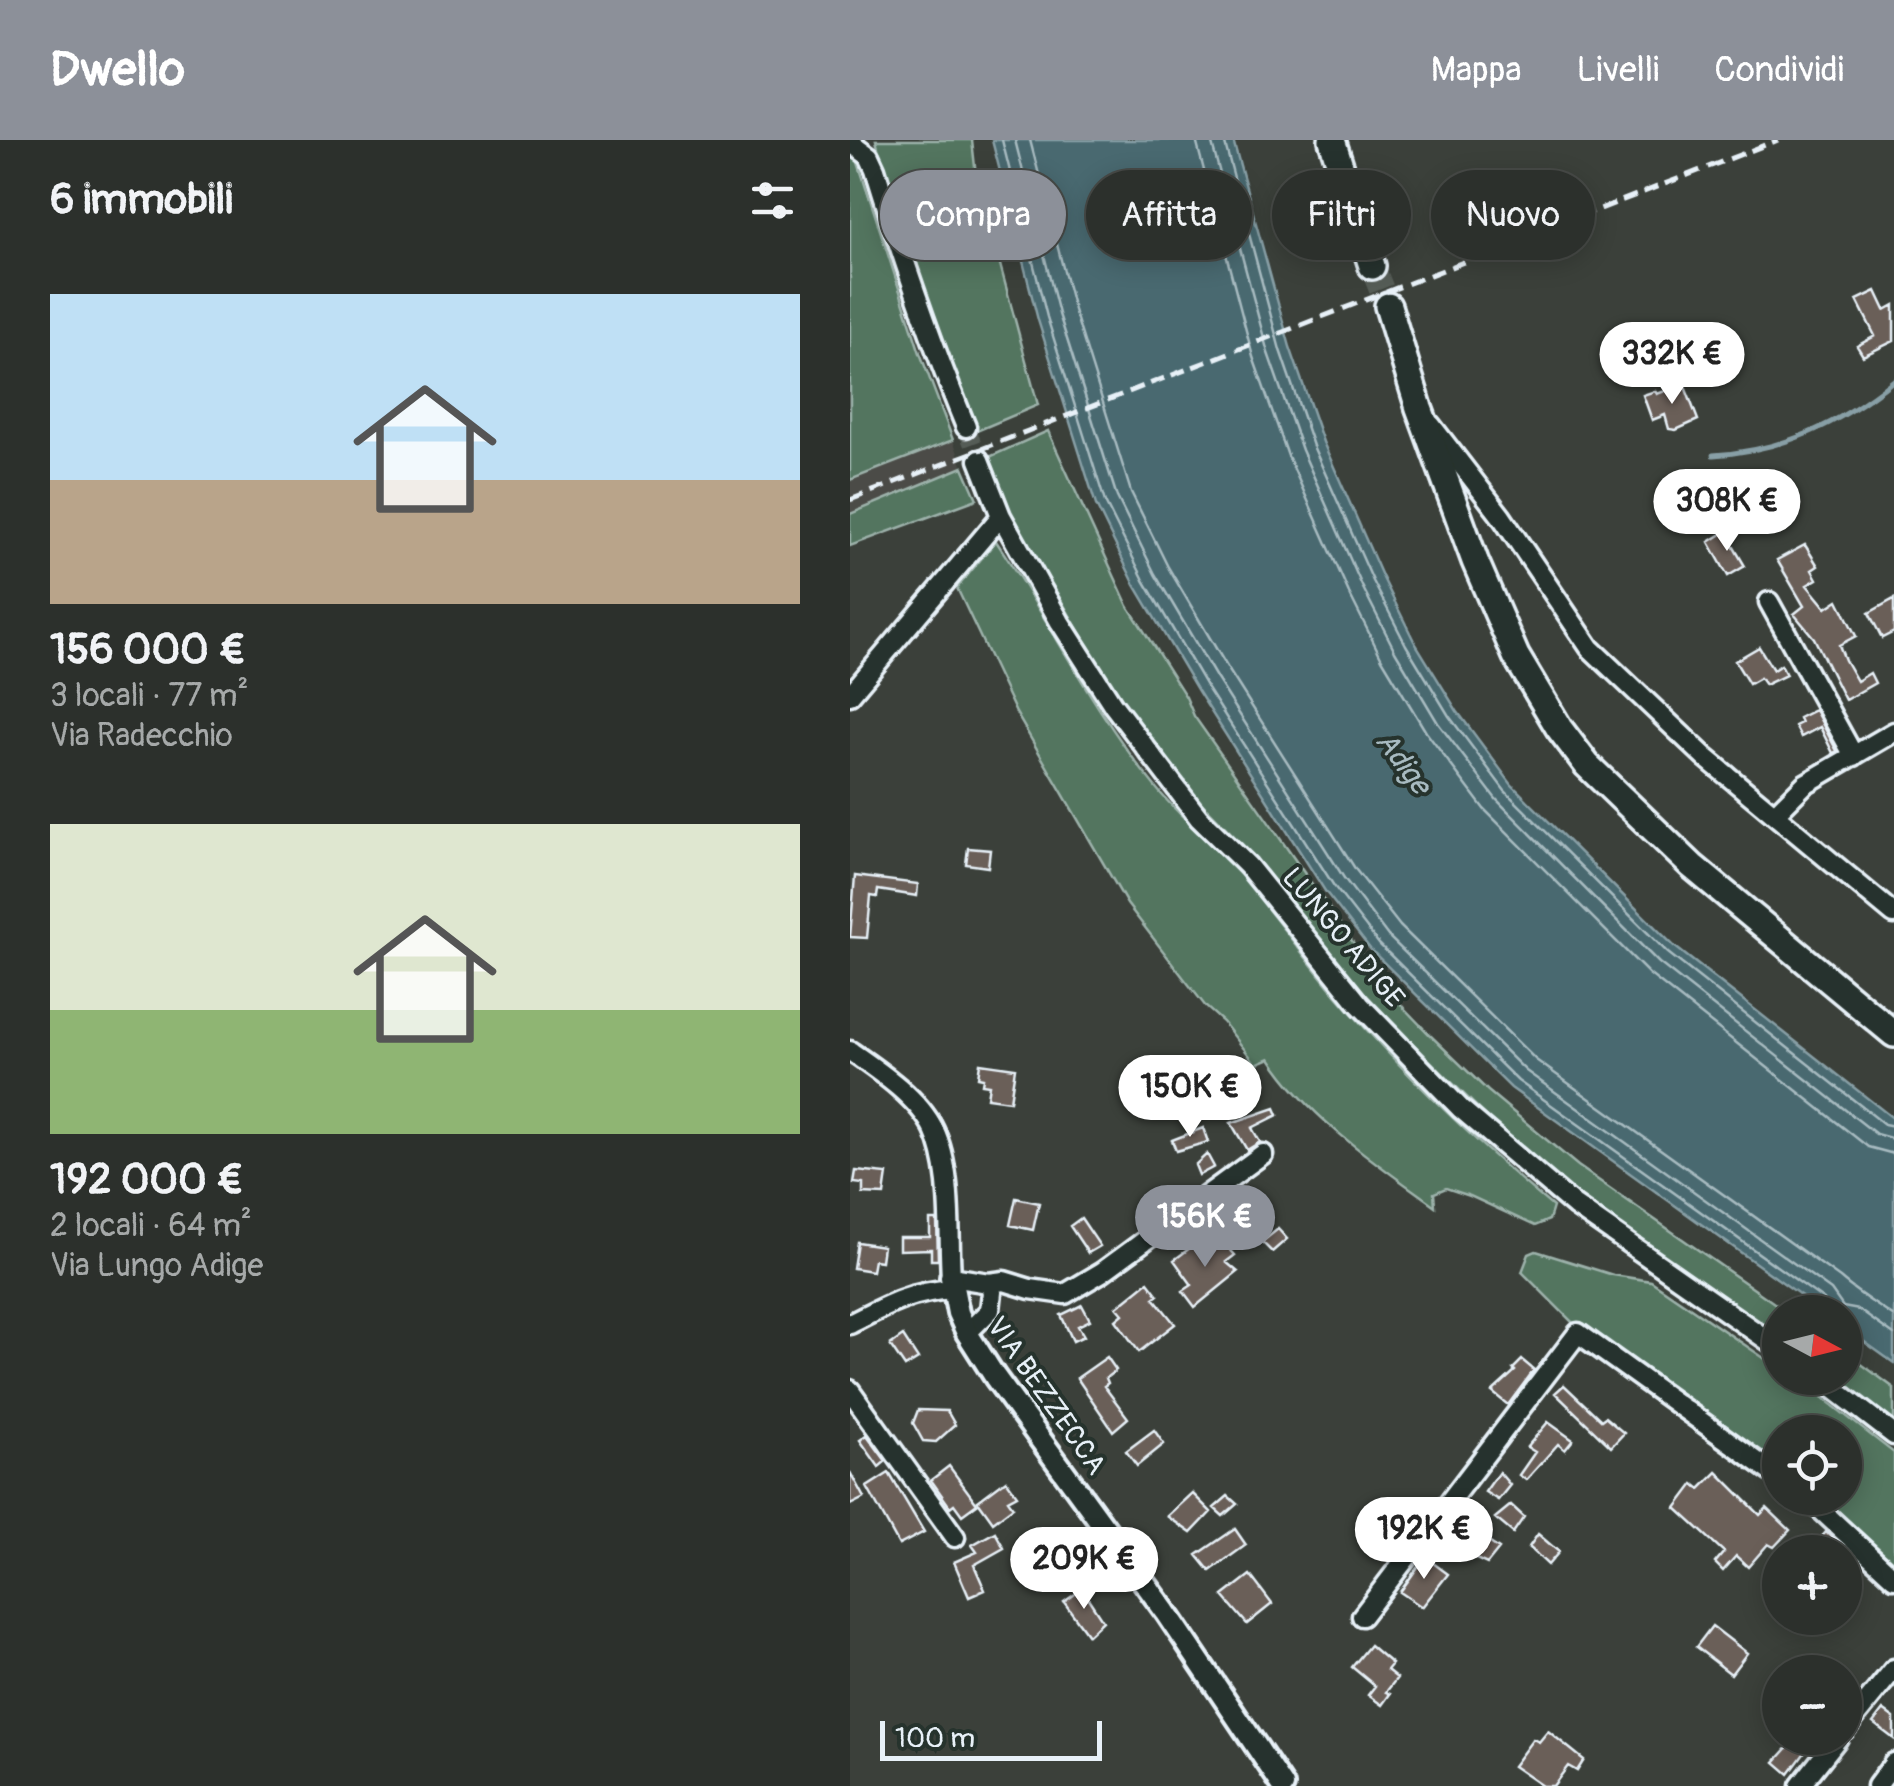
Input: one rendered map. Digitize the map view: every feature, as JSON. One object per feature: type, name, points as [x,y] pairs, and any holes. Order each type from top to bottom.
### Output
[{"type":"main road","points":[[1332,140],[1372,266]]},
{"type":"main road","points":[[1388,306],[1419,408],[1495,610],[1516,656],[1559,728],[1587,765],[1692,866],[1894,1034]]},
{"type":"street","points":[[854,145],[869,156],[876,169],[904,266],[966,427]]},
{"type":"street","points":[[1419,408],[1501,516],[1590,648],[1705,757],[1894,914]]},
{"type":"street","name":"LUNGO ADIGE","points":[[980,460],[1001,516],[1060,622],[1113,705],[1168,781],[1248,866],[1372,1018],[1461,1109],[1575,1206],[1762,1336]]},
{"type":"street","points":[[850,695],[1001,516]]},
{"type":"street","points":[[1769,602],[1854,756]]},
{"type":"street","points":[[1776,813],[1805,784],[1894,732]]},
{"type":"street","points":[[850,1051],[922,1111],[934,1129],[943,1156],[952,1283]]},
{"type":"street","points":[[850,1324],[888,1302],[952,1283],[1004,1281],[1065,1294],[1102,1272],[1263,1154]]},
{"type":"street","name":"VIA BEZZECCA","points":[[952,1283],[967,1332],[996,1377],[1166,1612],[1283,1786]]},
{"type":"street","points":[[967,1332],[990,1310],[992,1292],[988,1283]]},
{"type":"street","points":[[1362,1616],[1578,1333],[1762,1465]]},
{"type":"street","points":[[850,1390],[956,1537]]},
{"type":"street","points":[[1842,1395],[1894,1435]]},
{"type":"street","points":[[1826,1515],[1894,1578]]},
{"type":"street","points":[[1862,1708],[1894,1669]]},
{"type":"street","points":[[1800,1786],[1825,1755]]},
{"type":"street","points":[[1877,1786],[1894,1763]]},
{"type":"shaded area","points":[[953,440],[963,467],[850,514],[850,480]]},
{"type":"green space","points":[[876,140],[972,140],[975,170],[884,170]]},
{"type":"green space","points":[[850,153],[855,153],[880,230],[880,260],[890,260],[953,440],[850,480]]},
{"type":"green space","points":[[912,260],[999,260],[1038,405],[974,432]]},
{"type":"green space","points":[[1048,431],[1128,606],[1194,716],[1364,958],[1403,1007],[1488,1091],[1578,1166],[1763,1295],[1762,1329],[1611,1224],[1534,1163],[1354,982],[1246,848],[1175,776],[1103,673],[1008,518],[985,459]]},
{"type":"green space","points":[[963,467],[977,499],[850,546],[850,514]]},
{"type":"green space","points":[[996,541],[1093,699],[1157,789],[1232,865],[1386,1051],[1468,1132],[1553,1207],[1549,1220],[1535,1226],[1446,1188],[1434,1193],[1435,1206],[1324,1120],[1270,1058],[1256,1064],[1206,1007],[1127,904],[1016,713],[957,588]]},
{"type":"green space","points":[[1536,1251],[1613,1275],[1651,1281],[1762,1357],[1762,1395],[1819,1395],[1845,1415],[1762,1415],[1762,1459],[1587,1337],[1522,1272],[1529,1254]]},
{"type":"green space","points":[[1862,1364],[1894,1388],[1894,1424],[1856,1395],[1862,1395]]},
{"type":"green space","points":[[1862,1428],[1894,1453],[1894,1571],[1842,1515],[1862,1515]]},
{"type":"water","name":"Adige","points":[[992,140],[1233,140],[1241,170],[1086,170],[1086,260],[1252,260],[1252,209],[1290,347],[1323,442],[1414,641],[1457,711],[1512,785],[1674,946],[1894,1119],[1894,1363],[1862,1340],[1862,1295],[1800,1295],[1511,1088],[1371,950],[1325,891],[1135,585],[1096,505],[1023,260],[1066,260],[1066,170],[1000,170]]},
{"type":"building","points":[[1876,291],[1885,310],[1894,305],[1894,341],[1863,356],[1857,346],[1875,336],[1857,300]]},
{"type":"building","points":[[1684,384],[1698,420],[1676,430],[1669,429],[1665,415],[1652,420],[1643,395]]},
{"type":"building","points":[[1725,532],[1745,566],[1728,576],[1709,542]]},
{"type":"building","points":[[1805,545],[1818,566],[1812,570],[1817,579],[1807,585],[1826,608],[1838,600],[1856,636],[1839,645],[1845,660],[1857,681],[1870,673],[1875,683],[1845,700],[1814,638],[1794,614],[1804,606],[1777,560]]},
{"type":"building","points":[[1894,599],[1894,632],[1882,638],[1869,613]]},
{"type":"building","points":[[1759,647],[1773,670],[1781,665],[1786,675],[1765,685],[1760,678],[1749,684],[1735,661]]},
{"type":"building","points":[[1815,710],[1837,751],[1833,753],[1820,727],[1801,737],[1795,726],[1801,723],[1799,718]]},
{"type":"building","points":[[968,848],[990,850],[988,867],[966,864]]},
{"type":"building","points":[[855,876],[918,884],[917,896],[878,890],[877,897],[871,896],[867,938],[850,937]]},
{"type":"building","points":[[980,1063],[1015,1068],[1010,1101],[987,1098],[989,1085],[982,1084],[983,1078],[978,1077]]},
{"type":"building","points":[[1275,1108],[1278,1115],[1252,1128],[1260,1142],[1247,1150],[1231,1123]]},
{"type":"building","points":[[1203,1128],[1208,1142],[1176,1151],[1172,1140]]},
{"type":"building","points":[[1207,1154],[1214,1167],[1199,1175],[1195,1165]]},
{"type":"building","points":[[856,1171],[887,1174],[884,1195],[863,1194],[863,1184],[854,1183]]},
{"type":"building","points":[[1016,1198],[1039,1203],[1033,1230],[1010,1225]]},
{"type":"building","points":[[1253,1199],[1262,1212],[1238,1230],[1228,1217]]},
{"type":"building","points":[[1081,1218],[1100,1246],[1088,1253],[1070,1226]]},
{"type":"building","points":[[930,1220],[937,1220],[938,1260],[931,1260],[931,1249],[899,1250],[899,1237],[930,1237]]},
{"type":"building","points":[[1278,1229],[1287,1239],[1272,1252],[1262,1242]]},
{"type":"building","points":[[1202,1239],[1210,1251],[1223,1242],[1235,1255],[1226,1262],[1238,1272],[1195,1307],[1183,1291],[1192,1285],[1174,1260]]},
{"type":"building","points":[[857,1242],[883,1246],[881,1261],[874,1260],[872,1271],[853,1268]]},
{"type":"building","points":[[1148,1282],[1158,1295],[1154,1298],[1175,1324],[1139,1352],[1116,1320],[1123,1314],[1117,1307]]},
{"type":"building","points":[[1082,1305],[1090,1320],[1078,1326],[1084,1336],[1073,1341],[1061,1315]]},
{"type":"building","points":[[903,1336],[918,1359],[905,1367],[890,1345]]},
{"type":"building","points":[[1107,1357],[1116,1370],[1106,1378],[1108,1383],[1104,1386],[1128,1418],[1113,1431],[1077,1378]]},
{"type":"building","points":[[1522,1360],[1534,1370],[1508,1405],[1492,1392]]},
{"type":"building","points":[[1564,1385],[1601,1420],[1605,1417],[1624,1433],[1611,1447],[1555,1393]]},
{"type":"building","points":[[918,1410],[947,1411],[955,1425],[936,1442],[923,1441],[913,1423]]},
{"type":"building","points":[[1548,1422],[1573,1440],[1565,1450],[1558,1444],[1526,1480],[1519,1475],[1535,1452],[1527,1447]]},
{"type":"building","points":[[1154,1430],[1164,1444],[1137,1466],[1126,1451]]},
{"type":"building","points":[[867,1435],[886,1461],[879,1467],[860,1440]]},
{"type":"building","points":[[949,1466],[977,1504],[962,1515],[954,1504],[950,1507],[931,1480]]},
{"type":"building","points":[[850,1472],[864,1498],[850,1505]]},
{"type":"building","points":[[1499,1472],[1510,1485],[1498,1500],[1485,1492]]},
{"type":"building","points":[[1717,1472],[1760,1515],[1774,1515],[1790,1530],[1785,1535],[1762,1535],[1762,1551],[1748,1567],[1736,1556],[1723,1571],[1715,1563],[1724,1552],[1676,1508],[1694,1484],[1700,1489]]},
{"type":"building","points":[[889,1473],[924,1532],[899,1545],[867,1487]]},
{"type":"building","points":[[1006,1480],[1017,1495],[1008,1500],[1013,1507],[993,1522],[978,1501]]},
{"type":"building","points":[[1192,1493],[1211,1512],[1191,1533],[1167,1516]]},
{"type":"building","points":[[1228,1496],[1237,1504],[1223,1516],[1214,1508]]},
{"type":"building","points":[[1511,1505],[1524,1517],[1513,1533],[1495,1518]]},
{"type":"building","points":[[1468,1528],[1499,1549],[1487,1564],[1452,1548]]},
{"type":"building","points":[[1235,1529],[1246,1545],[1210,1571],[1197,1555]]},
{"type":"building","points":[[995,1532],[1004,1548],[974,1565],[985,1590],[969,1597],[954,1562],[977,1552],[972,1545]]},
{"type":"building","points":[[1538,1534],[1559,1552],[1548,1565],[1529,1547]]},
{"type":"building","points":[[1425,1557],[1448,1574],[1422,1607],[1400,1592]]},
{"type":"building","points":[[1250,1575],[1272,1604],[1247,1624],[1223,1596]]},
{"type":"building","points":[[1082,1589],[1103,1621],[1088,1635],[1064,1602]]},
{"type":"building","points":[[1712,1626],[1747,1653],[1731,1674],[1696,1647]]},
{"type":"building","points":[[1370,1645],[1392,1664],[1387,1670],[1397,1678],[1382,1705],[1368,1695],[1375,1686],[1352,1667]]},
{"type":"building","points":[[1883,1710],[1894,1718],[1894,1739],[1873,1723]]},
{"type":"building","points":[[1548,1731],[1584,1760],[1577,1771],[1568,1766],[1553,1786],[1542,1786],[1513,1766],[1533,1739],[1539,1742]]},
{"type":"building","points":[[1781,1755],[1803,1755],[1789,1774],[1775,1762]]},
{"type":"waterway","points":[[1713,455],[1764,448],[1810,432],[1852,410],[1894,380]]},
{"type":"tunnel","points":[[1372,266],[1388,306]]},
{"type":"tunnel","points":[[966,427],[979,460]]},
{"type":"railway","points":[[850,500],[1778,140]]}]
